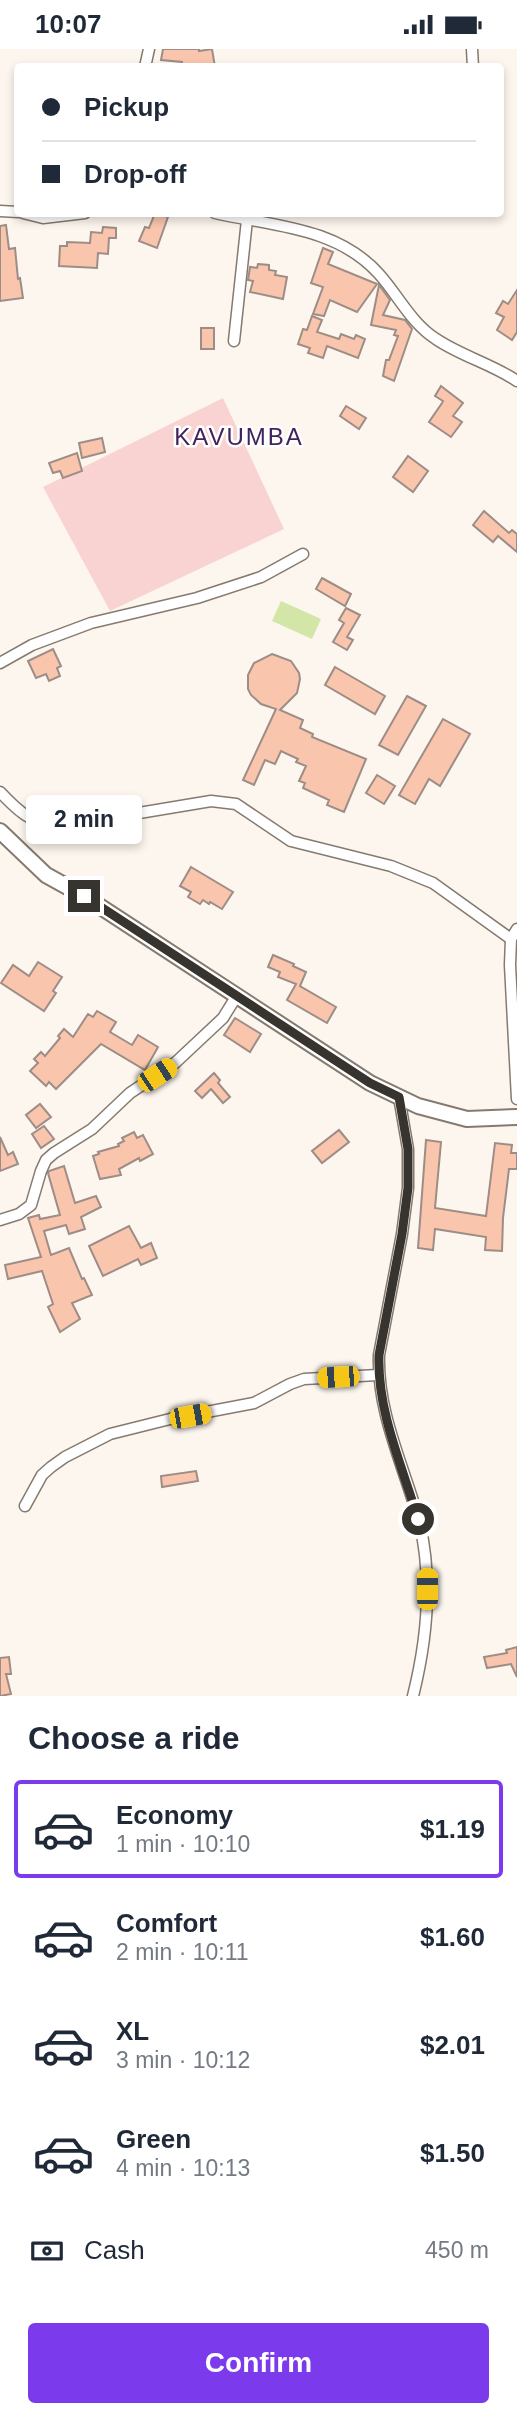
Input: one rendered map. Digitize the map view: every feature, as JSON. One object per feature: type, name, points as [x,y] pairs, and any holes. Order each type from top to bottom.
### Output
[{"type":"street","points":[[231,217],[307,231],[360,255],[381,275],[397,300],[435,338],[517,381]]},
{"type":"street","points":[[234,341],[247,221]]},
{"type":"street","points":[[0,663],[33,645],[91,623],[197,597],[261,577],[303,554]]},
{"type":"street","points":[[0,792],[19,812],[40,825],[55,827],[211,801],[236,804],[291,841],[391,866],[433,883],[514,934],[510,965],[517,1099]]},
{"type":"street","points":[[0,831],[46,875],[84,896],[370,1083],[418,1106],[467,1119],[517,1117]]},
{"type":"street","points":[[0,1220],[27,1210],[31,1205],[46,1160],[106,1119],[130,1094],[175,1063],[223,1018],[236,997]]},
{"type":"street","points":[[399,1097],[408,1149],[408,1188],[379,1355],[378,1375],[392,1437],[418,1519],[426,1565],[425,1634],[413,1696]]},
{"type":"street","points":[[25,1506],[43,1475],[51,1467],[110,1434],[254,1403],[304,1379],[378,1375]]},
{"type":"shaded area","points":[[223,398],[284,529],[110,611],[43,487]]},
{"type":"shaded area","points":[[281,601],[321,619],[312,639],[272,621]]},
{"type":"building","points":[[163,49],[212,49],[214,63],[182,63],[161,60]]},
{"type":"building","points":[[153,217],[168,217],[157,248],[139,241],[145,227],[149,228]]},
{"type":"building","points":[[6,225],[9,249],[15,248],[23,298],[0,301],[0,226]]},
{"type":"building","points":[[103,227],[116,228],[116,238],[109,238],[108,254],[98,253],[97,268],[59,266],[60,246],[67,246],[67,242],[90,243],[91,232],[102,233]]},
{"type":"building","points":[[323,248],[333,252],[328,264],[377,284],[357,312],[330,300],[324,316],[313,314],[323,287],[311,283]]},
{"type":"building","points":[[258,264],[269,265],[269,270],[276,271],[275,275],[287,277],[283,299],[250,292],[253,281],[248,280],[250,267],[257,268]]},
{"type":"building","points":[[379,285],[390,300],[383,315],[405,320],[412,329],[394,381],[383,376],[386,360],[389,360],[398,336],[394,335],[396,330],[371,325]]},
{"type":"building","points":[[517,290],[517,332],[512,340],[497,330],[504,317],[496,313],[503,301],[508,304]]},
{"type":"building","points":[[312,316],[322,320],[317,332],[339,339],[341,334],[354,339],[356,335],[365,339],[358,358],[327,346],[323,358],[308,353],[310,348],[298,344],[303,329],[307,330]]},
{"type":"building","points":[[201,328],[214,328],[214,349],[201,349]]},
{"type":"building","points":[[441,386],[463,403],[453,416],[462,422],[451,437],[429,422],[443,401],[435,396]]},
{"type":"building","points":[[346,406],[366,418],[359,429],[340,416]]},
{"type":"building","points":[[102,438],[105,452],[82,458],[79,443]]},
{"type":"building","points":[[77,453],[82,471],[63,478],[60,471],[53,473],[49,463]]},
{"type":"building","points":[[408,456],[428,471],[413,492],[393,477]]},
{"type":"building","points":[[484,511],[509,533],[512,530],[517,534],[517,552],[498,536],[493,542],[473,525]]},
{"type":"building","points":[[322,578],[351,594],[345,606],[316,589]]},
{"type":"building","points":[[346,608],[360,615],[347,637],[353,640],[347,650],[333,642],[344,623],[339,620]]},
{"type":"building","points":[[53,649],[61,666],[57,668],[60,676],[49,681],[46,674],[36,678],[28,661]]},
{"type":"building","points":[[272,654],[291,661],[300,679],[297,693],[280,710],[303,720],[300,728],[313,734],[312,737],[366,759],[344,812],[327,805],[329,800],[303,788],[305,783],[299,781],[306,766],[281,751],[275,764],[265,760],[254,785],[243,780],[276,709],[261,704],[251,695],[248,675],[254,663]]},
{"type":"building","points":[[335,667],[385,696],[375,714],[325,685]]},
{"type":"building","points":[[407,696],[426,706],[398,755],[379,745]]},
{"type":"building","points":[[443,719],[470,734],[440,786],[429,779],[415,804],[399,795]]},
{"type":"building","points":[[377,775],[395,786],[384,804],[366,793]]},
{"type":"building","points":[[191,867],[233,892],[222,909],[203,900],[200,904],[188,897],[191,892],[180,886]]},
{"type":"building","points":[[273,955],[306,972],[300,986],[336,1007],[327,1023],[287,1000],[296,984],[278,977],[280,972],[268,967]]},
{"type":"building","points":[[38,962],[62,977],[53,991],[56,993],[44,1011],[1,983],[13,965],[29,976]]},
{"type":"building","points":[[97,1011],[116,1022],[110,1032],[132,1045],[138,1035],[158,1047],[145,1070],[101,1044],[56,1089],[49,1082],[46,1086],[30,1071],[38,1063],[34,1059],[41,1052],[45,1056],[64,1029],[73,1037],[88,1014],[93,1017]]},
{"type":"building","points":[[235,1018],[261,1034],[250,1052],[224,1035]]},
{"type":"building","points":[[214,1073],[220,1080],[218,1083],[230,1097],[223,1103],[211,1089],[202,1098],[195,1091]]},
{"type":"building","points":[[40,1104],[51,1117],[36,1128],[26,1115]]},
{"type":"building","points":[[44,1126],[54,1139],[41,1148],[32,1134]]},
{"type":"building","points":[[339,1130],[349,1142],[322,1163],[312,1151]]},
{"type":"building","points":[[134,1132],[137,1138],[143,1135],[153,1154],[119,1169],[121,1175],[100,1179],[93,1156],[119,1146],[118,1144],[124,1141],[122,1138]]},
{"type":"building","points":[[0,1137],[8,1155],[13,1152],[18,1164],[0,1171]]},
{"type":"building","points":[[426,1140],[441,1142],[435,1208],[486,1216],[495,1143],[512,1145],[511,1153],[517,1153],[517,1169],[509,1169],[502,1251],[485,1250],[486,1237],[435,1229],[433,1250],[418,1248]]},
{"type":"building","points":[[64,1166],[75,1203],[96,1196],[101,1207],[81,1217],[85,1229],[69,1234],[66,1225],[44,1231],[51,1255],[69,1248],[92,1295],[72,1303],[80,1319],[60,1332],[48,1307],[53,1304],[42,1271],[8,1279],[5,1265],[41,1257],[28,1218],[39,1215],[40,1219],[60,1215],[48,1173]]},
{"type":"building","points":[[129,1226],[141,1248],[151,1243],[157,1258],[141,1265],[138,1259],[103,1276],[89,1246]]},
{"type":"building","points":[[196,1471],[198,1481],[162,1487],[161,1476]]},
{"type":"building","points":[[517,1647],[517,1677],[511,1664],[487,1668],[484,1657],[507,1653],[506,1650]]},
{"type":"building","points":[[9,1657],[11,1674],[6,1674],[11,1694],[0,1696],[0,1658]]},
{"type":"district","name":"KAVUMBA","points":[[239,437]]},
{"type":"route","points":[[84,896],[370,1083],[399,1097],[408,1149],[408,1188],[379,1355],[378,1375],[392,1437],[418,1519]]}]
